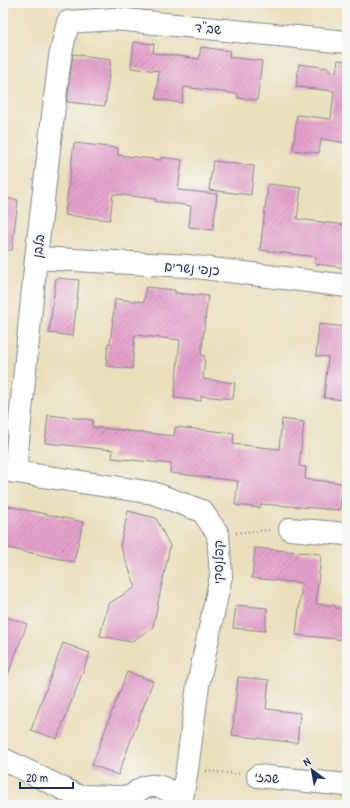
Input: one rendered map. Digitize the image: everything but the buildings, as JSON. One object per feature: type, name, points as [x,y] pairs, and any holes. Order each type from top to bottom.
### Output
[{"type":"street","name":"שב''ד","points":[[68,22],[115,19],[347,42]]},
{"type":"street","name":"בלבן","points":[[9,471],[60,57],[68,22]]},
{"type":"street","name":"כנפי נשרים","points":[[36,258],[188,266],[347,286]]},
{"type":"street","name":"קפלנסקי","points":[[9,471],[153,493],[202,511],[218,534],[221,576],[198,685],[181,804]]},
{"type":"street","points":[[290,529],[347,534]]},
{"type":"street","points":[[3,759],[88,800],[120,797],[131,800],[144,788],[160,786],[172,792],[181,804]]},
{"type":"street","name":"קפלנסקי","points":[[160,786],[188,759]]},
{"type":"street","name":"שבזי","points":[[258,776],[347,785]]},
{"type":"path","points":[[218,534],[290,529]]},
{"type":"path","name":"שבזי","points":[[188,759],[258,776]]}]
